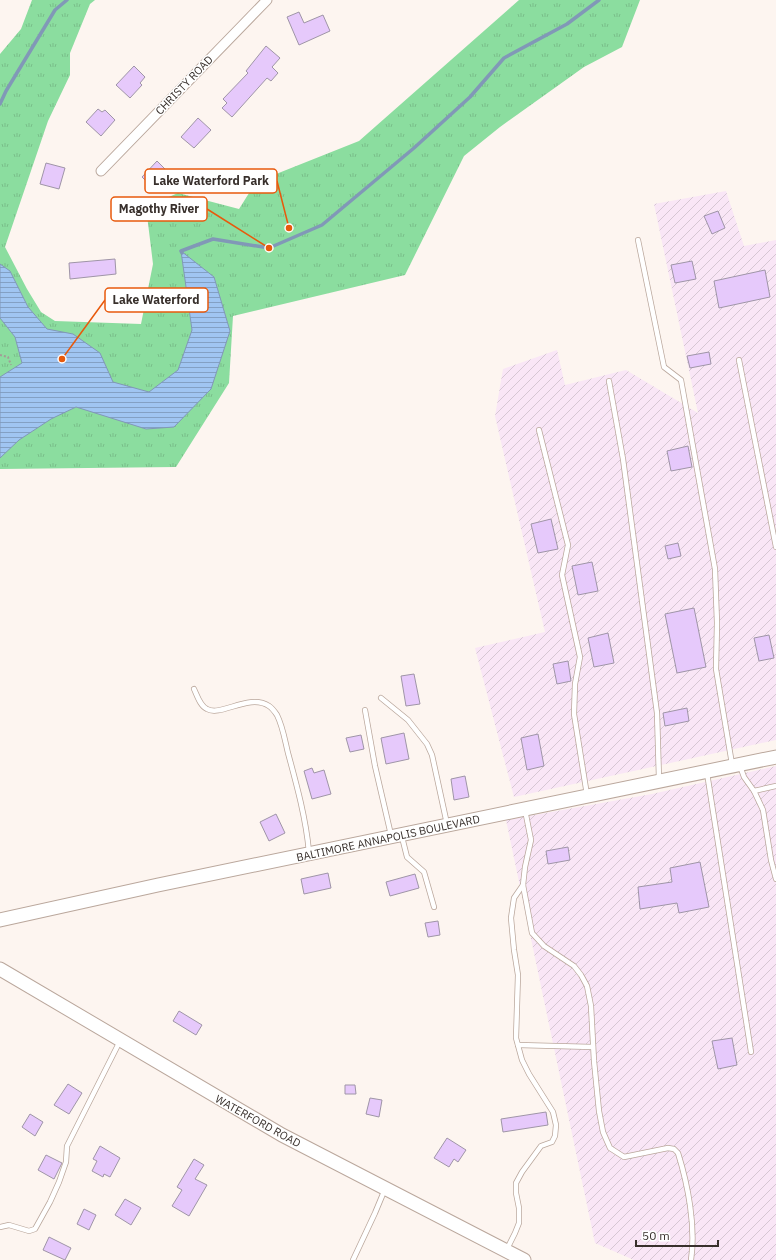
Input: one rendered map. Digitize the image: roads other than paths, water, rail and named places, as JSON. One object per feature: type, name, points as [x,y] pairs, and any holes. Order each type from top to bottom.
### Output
[{"type":"street","name":"CHRISTY ROAD","points":[[101,170],[267,0]]},
{"type":"street","name":"BALTIMORE ANNAPOLIS BOULEVARD","points":[[0,920],[158,885],[776,757]]},
{"type":"street","name":"WATERFORD ROAD","points":[[0,969],[275,1132],[524,1260]]},
{"type":"lane","points":[[638,240],[664,367],[681,380],[715,569],[717,623],[716,669],[736,765],[754,791],[763,810],[771,860],[776,879]]},
{"type":"lane","points":[[739,360],[776,547]]},
{"type":"lane","points":[[609,381],[623,459],[656,713],[659,781]]},
{"type":"lane","points":[[539,430],[568,544],[562,575],[580,657],[575,684],[574,714],[587,796]]},
{"type":"lane","points":[[194,689],[202,705],[207,710],[214,710],[252,702],[261,702],[270,707],[276,714],[281,725],[291,765],[307,834],[309,854]]},
{"type":"lane","points":[[381,698],[408,720],[427,744],[432,755],[447,825]]},
{"type":"lane","points":[[365,710],[375,766],[396,836],[407,857],[424,872],[434,906]]},
{"type":"lane","points":[[706,771],[751,1052]]},
{"type":"lane","points":[[754,791],[776,786]]},
{"type":"lane","points":[[525,809],[531,840],[523,884],[532,933],[544,946],[574,966],[587,986],[591,1006],[599,1111],[603,1132],[610,1148],[624,1157],[668,1148],[674,1149],[678,1153],[686,1188],[693,1231],[691,1260]]},
{"type":"lane","points":[[506,1251],[519,1222],[516,1183],[541,1146],[552,1142],[555,1136],[556,1125],[553,1112],[522,1060],[516,1038],[518,975],[511,918],[514,898],[523,884]]},
{"type":"lane","points":[[0,1227],[9,1225],[29,1232],[35,1229],[59,1182],[66,1162],[67,1146],[120,1040]]},
{"type":"lane","points":[[518,1045],[594,1047]]},
{"type":"lane","points":[[352,1260],[376,1213],[385,1189]]},
{"type":"water","points":[[181,251],[214,277],[230,331],[211,389],[174,427],[146,429],[76,407],[51,419],[19,440],[0,458],[0,377],[22,363],[15,337],[0,318],[0,264],[10,271],[28,307],[47,329],[73,334],[100,353],[113,382],[149,392],[178,370],[192,330]]},
{"type":"waterway","points":[[0,104],[6,91],[55,10],[67,0]]},
{"type":"waterway","points":[[182,253],[181,251],[213,239],[269,248],[322,225],[414,148],[470,97],[504,58],[567,24],[599,0]]},
{"type":"place","name":"Lake Waterford Park","points":[[289,228]]},
{"type":"place","name":"Magothy River","points":[[269,248]]},
{"type":"place","name":"Lake Waterford","points":[[62,359]]}]
